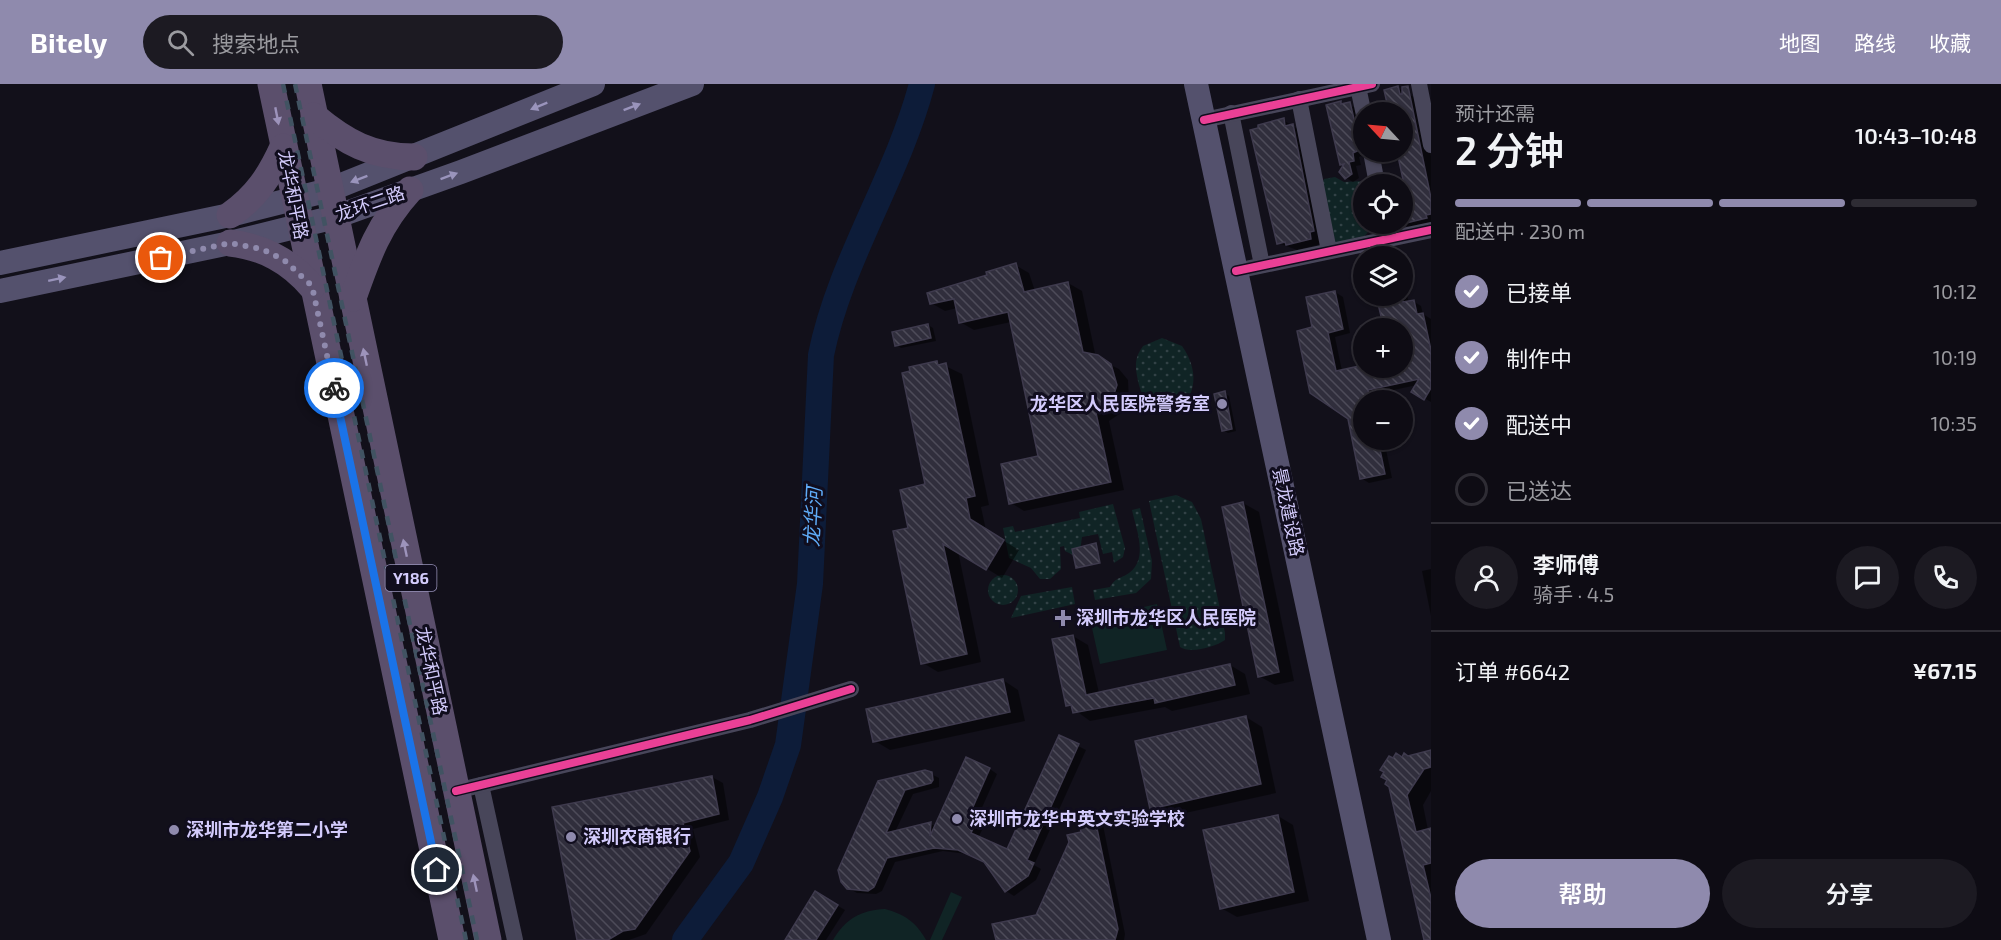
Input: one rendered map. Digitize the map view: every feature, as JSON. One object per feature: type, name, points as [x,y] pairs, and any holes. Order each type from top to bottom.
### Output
[{"type":"main road","name":"龙华和平路","points":[[271,84],[452,940]]},
{"type":"main road","name":"龙华和平路","points":[[308,84],[352,299],[468,788],[488,940]]},
{"type":"main road","name":"龙环二路","points":[[0,291],[230,243],[297,213],[329,190],[594,84]]},
{"type":"main road","name":"龙环二路","points":[[0,263],[230,215],[297,213],[335,217],[692,84]]},
{"type":"main road","name":"景龙建设路","points":[[1182,84],[1364,940]]},
{"type":"main road","name":"景龙建设路","points":[[1196,84],[1379,940]]},
{"type":"main road","points":[[314,116],[356,147],[392,157],[414,157]]},
{"type":"main road","points":[[230,215],[256,194],[268,178],[283,147]]},
{"type":"main road","points":[[352,299],[376,235],[390,212],[410,190]]},
{"type":"main road","points":[[230,243],[248,245],[277,256],[301,274],[312,286]]},
{"type":"street","points":[[1419,84],[1431,145]]},
{"type":"street","points":[[1204,120],[1365,85],[1364,102]]},
{"type":"street","points":[[1299,99],[1329,252]]},
{"type":"street","points":[[1231,113],[1262,265]]},
{"type":"street","points":[[1413,231],[1431,231]]},
{"type":"street","points":[[1236,271],[1329,252],[1379,234]]},
{"type":"street","points":[[515,940],[468,788],[750,720],[843,691]]},
{"type":"green space","points":[[1335,177],[1344,182],[1353,182],[1353,234],[1366,234],[1362,237],[1334,244],[1319,190],[1324,179]]},
{"type":"green space","points":[[1162,338],[1182,346],[1192,366],[1193,383],[1188,398],[1180,408],[1168,412],[1156,410],[1145,400],[1136,367],[1138,355],[1143,346]]},
{"type":"green space","points":[[1176,495],[1192,502],[1201,519],[1225,633],[1225,640],[1202,649],[1190,650],[1180,647],[1149,501]]},
{"type":"green space","points":[[1113,504],[1125,548],[1123,557],[1114,563],[1112,552],[1103,554],[1098,534],[1082,537],[1079,558],[1065,551],[1064,546],[1060,547],[1061,569],[1050,579],[1040,579],[1031,568],[1009,558],[1003,528],[1013,526],[1015,532],[1080,518],[1079,512]]},
{"type":"green space","points":[[1140,508],[1152,561],[1151,579],[1136,593],[1095,600],[1093,590],[1110,587],[1135,567],[1140,552],[1140,543],[1132,510]]},
{"type":"green space","points":[[1003,575],[1014,579],[1018,590],[1014,601],[1003,605],[992,601],[988,590],[992,579]]},
{"type":"green space","points":[[1072,587],[1075,604],[1011,618],[1021,596]]},
{"type":"green space","points":[[1157,604],[1167,650],[1100,664],[1090,619]]},
{"type":"green space","points":[[951,892],[962,897],[942,940],[930,940]]},
{"type":"green space","points":[[885,909],[909,920],[926,940],[833,940],[848,921],[868,911]]},
{"type":"building","points":[[1398,86],[1402,94],[1402,87],[1408,86],[1411,102],[1387,102],[1384,90]]},
{"type":"building","points":[[1341,101],[1341,104],[1350,102],[1353,115],[1353,161],[1349,162],[1352,174],[1345,179],[1339,172],[1344,164],[1340,165],[1326,105]]},
{"type":"building","points":[[1413,110],[1431,198],[1431,214],[1426,215],[1427,218],[1413,221],[1413,174],[1402,174],[1399,162],[1413,162]]},
{"type":"building","points":[[1284,118],[1285,126],[1293,124],[1314,231],[1310,232],[1311,239],[1286,245],[1285,242],[1277,244],[1250,130],[1258,128],[1258,125]]},
{"type":"building","points":[[1016,263],[1024,292],[1068,282],[1083,352],[1098,355],[1111,364],[1117,385],[1112,400],[1096,413],[1111,482],[1009,504],[1001,464],[1038,456],[1008,312],[959,323],[954,299],[930,304],[927,293],[987,275],[986,272]]},
{"type":"building","points":[[1335,291],[1343,329],[1328,333],[1336,371],[1353,367],[1353,378],[1413,378],[1413,318],[1382,318],[1378,306],[1413,306],[1414,300],[1417,314],[1423,313],[1431,350],[1431,388],[1424,400],[1413,393],[1412,390],[1419,379],[1368,390],[1353,390],[1353,444],[1348,419],[1310,393],[1297,331],[1312,327],[1306,297]]},
{"type":"building","points":[[928,324],[931,338],[895,346],[892,332]]},
{"type":"building","points":[[937,361],[938,365],[946,363],[974,491],[975,496],[966,498],[970,519],[1004,540],[986,570],[943,544],[967,654],[921,664],[893,531],[908,528],[900,490],[925,484],[902,373],[910,371],[909,367]]},
{"type":"building","name":"龙华区人民医院警务室","points":[[1225,391],[1232,429],[1222,431],[1214,394]]},
{"type":"building","points":[[1354,450],[1380,450],[1385,474],[1360,479]]},
{"type":"building","points":[[1243,502],[1279,672],[1258,677],[1222,507]]},
{"type":"building","points":[[1096,543],[1100,563],[1076,568],[1072,549]]},
{"type":"building","points":[[1073,635],[1086,695],[1230,664],[1235,685],[1155,703],[1154,698],[1073,713],[1071,705],[1066,706],[1052,639]]},
{"type":"building","points":[[1003,679],[1010,712],[873,742],[866,709]]},
{"type":"building","points":[[1246,716],[1261,784],[1150,809],[1135,741]]},
{"type":"building","points":[[1059,735],[1079,744],[1027,860],[1034,863],[1028,876],[1005,892],[984,862],[958,850],[934,848],[887,858],[874,887],[868,891],[847,889],[841,882],[838,870],[878,781],[925,770],[932,772],[931,783],[905,790],[886,833],[931,822],[930,836],[966,757],[990,768],[969,816],[977,820],[971,833],[1007,849]]},
{"type":"building","points":[[1431,750],[1431,767],[1424,769],[1407,795],[1416,832],[1431,828],[1431,863],[1423,865],[1431,898],[1431,940],[1424,940],[1389,787],[1385,784],[1387,780],[1381,777],[1384,772],[1380,770],[1389,756],[1393,758],[1396,753],[1402,757],[1404,753],[1408,756]]},
{"type":"building","points":[[712,776],[719,814],[683,823],[690,851],[635,929],[623,931],[608,940],[577,940],[552,807]]},
{"type":"building","points":[[1278,815],[1294,892],[1220,909],[1203,830]]},
{"type":"building","points":[[1095,819],[1118,929],[1115,940],[996,940],[992,924],[1036,915],[1069,842],[1067,835],[1081,832],[1079,823]]},
{"type":"building","points":[[815,891],[838,905],[816,940],[785,940]]},
{"type":"waterway","name":"龙华河","points":[[685,940],[741,863],[770,797],[788,745],[810,584],[821,355],[841,286],[898,153],[922,84]]},
{"type":"railway","points":[[283,84],[466,940]]},
{"type":"railway","points":[[295,84],[477,940]]},
{"type":"cycle path","points":[[1204,120],[1372,84]]},
{"type":"cycle path","points":[[1236,271],[1431,230]]},
{"type":"cycle path","points":[[456,791],[750,720],[851,689]]},
{"type":"way so far","points":[[161,258],[230,243],[262,249],[284,260],[312,286],[334,388]]},
{"type":"place","name":"龙华区人民医院警务室","points":[[1222,404]]},
{"type":"place","name":"深圳市龙华区人民医院","points":[[1063,618]]},
{"type":"place","name":"深圳市龙华中英文实验学校","points":[[957,819]]},
{"type":"place","name":"深圳市龙华第二小学","points":[[174,830]]},
{"type":"place","name":"深圳农商银行","points":[[571,837]]},
{"type":"route","points":[[334,388],[437,870]]}]
